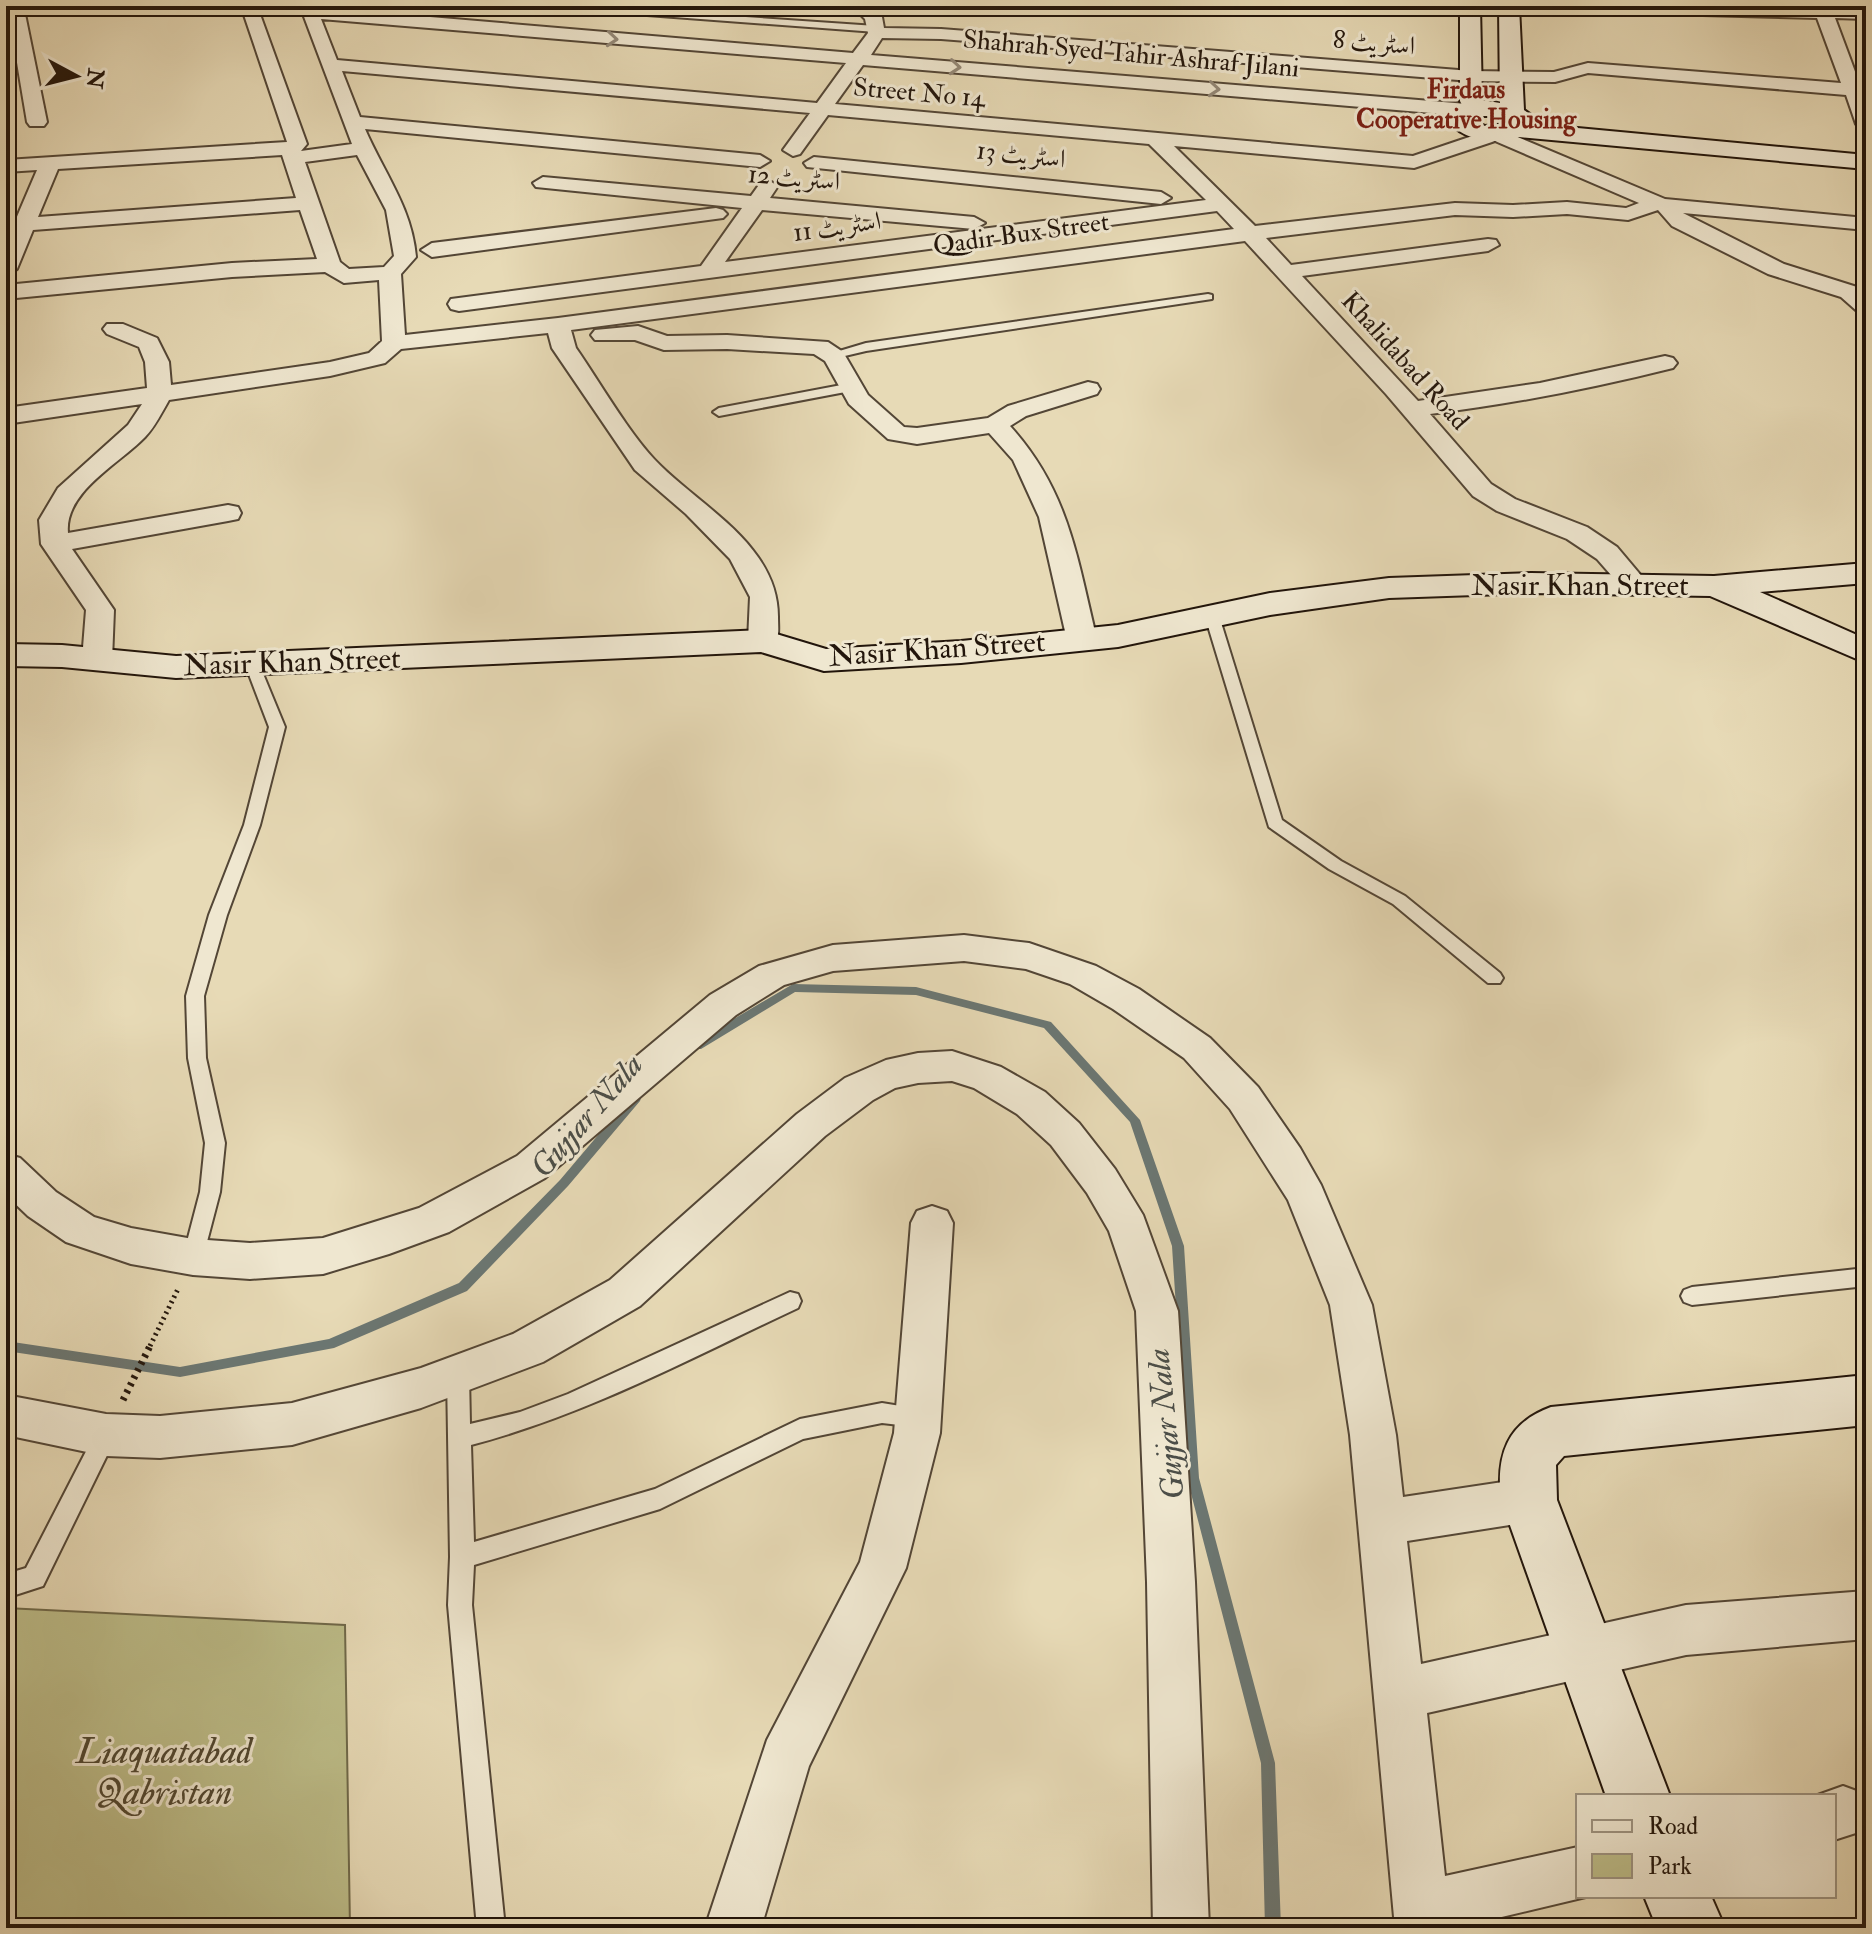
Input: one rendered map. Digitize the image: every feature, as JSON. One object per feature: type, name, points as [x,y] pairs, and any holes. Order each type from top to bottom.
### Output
[{"type":"street","points":[[249,6],[297,144],[292,154],[330,265],[344,276],[390,273],[405,257],[405,234],[386,185],[353,122],[313,16]]},
{"type":"street","points":[[793,150],[877,31],[873,17],[860,6]]},
{"type":"street","points":[[1470,6],[1469,115],[1511,123],[1866,162]]},
{"type":"street","points":[[1509,6],[1511,123]]},
{"type":"street","points":[[1547,6],[1866,14]]},
{"type":"street","points":[[17,10],[37,122]]},
{"type":"street","points":[[1824,13],[1845,51],[1860,90],[1866,124]]},
{"type":"street","name":"Shahrah Syed Tahir Ashraf Jilani","points":[[313,16],[846,75],[1152,99],[1469,115]]},
{"type":"street","name":"اسٹریٹ 8","points":[[877,31],[1471,76],[1555,77],[1588,68],[1860,90]]},
{"type":"street","points":[[922,64],[941,34]]},
{"type":"street","name":"Shahrah Syed Tahir Ashraf Jilani","points":[[523,39],[922,64],[1152,99]]},
{"type":"street","points":[[498,56],[516,97],[562,240]]},
{"type":"street","name":"Street No 14","points":[[333,65],[516,97],[820,111],[1414,162],[1511,123]]},
{"type":"street","points":[[1146,140],[1152,99]]},
{"type":"street","name":"اسٹریٹ 13","points":[[353,122],[537,161],[787,168],[1222,204]]},
{"type":"street","points":[[1511,123],[1866,146]]},
{"type":"street","points":[[1511,123],[1662,205],[1679,222],[1776,269],[1849,292],[1866,307]]},
{"type":"street","name":"Khalidabad Road","points":[[1146,140],[1222,204],[1412,409],[1482,490],[1506,505],[1577,533],[1607,553],[1635,585]]},
{"type":"street","points":[[6,166],[364,148]]},
{"type":"street","points":[[707,273],[754,207],[787,168],[809,154],[793,150],[771,153],[787,168]]},
{"type":"street","name":"اسٹریٹ 12","points":[[537,161],[754,207],[1040,228]]},
{"type":"street","points":[[6,269],[16,225],[50,164]]},
{"type":"street","points":[[16,225],[307,203]]},
{"type":"street","name":"اسٹریٹ 11","points":[[459,304],[576,280],[707,273],[1222,204]]},
{"type":"street","points":[[1662,205],[1866,224]]},
{"type":"street","name":"Qadir Bux Street","points":[[394,343],[559,331],[1248,232],[1455,209],[1513,211],[1567,208],[1628,214],[1662,205]]},
{"type":"street","points":[[432,250],[562,240],[754,207]]},
{"type":"street","points":[[1286,272],[1488,245]]},
{"type":"street","points":[[763,641],[764,597],[742,555],[696,508],[644,464],[564,348],[559,331],[638,333],[1269,254]]},
{"type":"street","points":[[6,292],[232,270],[330,265]]},
{"type":"street","points":[[6,416],[160,395],[377,358],[394,343],[390,273]]},
{"type":"street","points":[[97,660],[100,610],[55,544],[53,520],[67,494],[138,430],[160,395],[157,362],[149,343],[115,329]]},
{"type":"street","points":[[638,333],[664,343],[727,342],[820,347],[832,355],[858,399],[897,434],[917,436],[995,424],[1017,411],[1088,389]]},
{"type":"street","points":[[1412,409],[1521,396],[1665,363]]},
{"type":"street","points":[[995,424],[1025,458],[1053,517],[1082,640]]},
{"type":"street","points":[[55,544],[228,513]]},
{"type":"street","name":"Nasir Khan Street","points":[[6,655],[176,667],[763,641],[824,660],[961,652],[1118,636],[1270,604],[1389,588],[1531,583],[1714,586],[1866,573]]},
{"type":"street","points":[[1714,586],[1866,652]]},
{"type":"street","points":[[6,1170],[42,1204],[81,1230],[131,1246],[193,1257],[250,1261],[323,1256],[434,1220],[531,1167],[723,1005],[772,975],[833,958],[964,948],[1029,956],[1094,981],[1197,1048],[1244,1098],[1286,1159],[1307,1197],[1351,1305],[1373,1435],[1422,1918],[1576,1875]]},
{"type":"street","points":[[6,1415],[106,1435],[160,1437],[292,1424],[388,1399],[458,1375],[528,1348],[625,1293],[811,1125],[859,1089],[886,1075],[918,1068],[952,1066],[987,1077],[1031,1103],[1065,1134],[1101,1181],[1128,1227],[1157,1311],[1171,1582],[1181,1928]]},
{"type":"street","points":[[733,1928],[785,1758],[882,1568],[919,1417],[932,1223]]},
{"type":"street","points":[[1637,1794],[1529,1500],[1526,1472],[1531,1448],[1551,1432],[1866,1400]]},
{"type":"street","points":[[1382,1522],[1529,1500]]},
{"type":"street","points":[[1399,1694],[1686,1630],[1866,1615]]},
{"type":"street","points":[[1678,1898],[1691,1928]]},
{"type":"lane","points":[[647,12],[877,31]]},
{"type":"lane","points":[[832,355],[866,347],[1208,297]]},
{"type":"lane","points":[[719,412],[852,387]]},
{"type":"lane","points":[[1212,616],[1275,823],[1335,865],[1399,900],[1494,978]]},
{"type":"lane","points":[[193,1257],[210,1192],[215,1143],[197,1058],[195,996],[218,915],[252,825],[277,727],[252,664]]},
{"type":"lane","points":[[1692,1296],[1866,1277]]},
{"type":"lane","points":[[458,1438],[520,1422],[575,1402],[790,1301]]},
{"type":"lane","points":[[458,1375],[462,1557],[460,1605],[491,1928]]},
{"type":"lane","points":[[462,1557],[660,1498],[800,1429],[882,1413],[919,1417]]},
{"type":"lane","points":[[6,1586],[34,1578],[106,1435]]},
{"type":"path","points":[[106,1435],[193,1257]]},
{"type":"green space","name":"Liaquatabad Qabristan","points":[[6,1608],[345,1625],[350,1928],[6,1928]]},
{"type":"waterway","name":"Gujjar Nala","points":[[697,1046],[793,988],[916,991],[1047,1025],[1135,1120],[1178,1246],[1193,1478],[1268,1763],[1273,1928]]},
{"type":"waterway","name":"Gujjar Nala","points":[[6,1346],[180,1372],[330,1344],[463,1287],[564,1183],[636,1098]]},
{"type":"district","name":"Firdaus Cooperative Housing","points":[[1466,105]]}]
